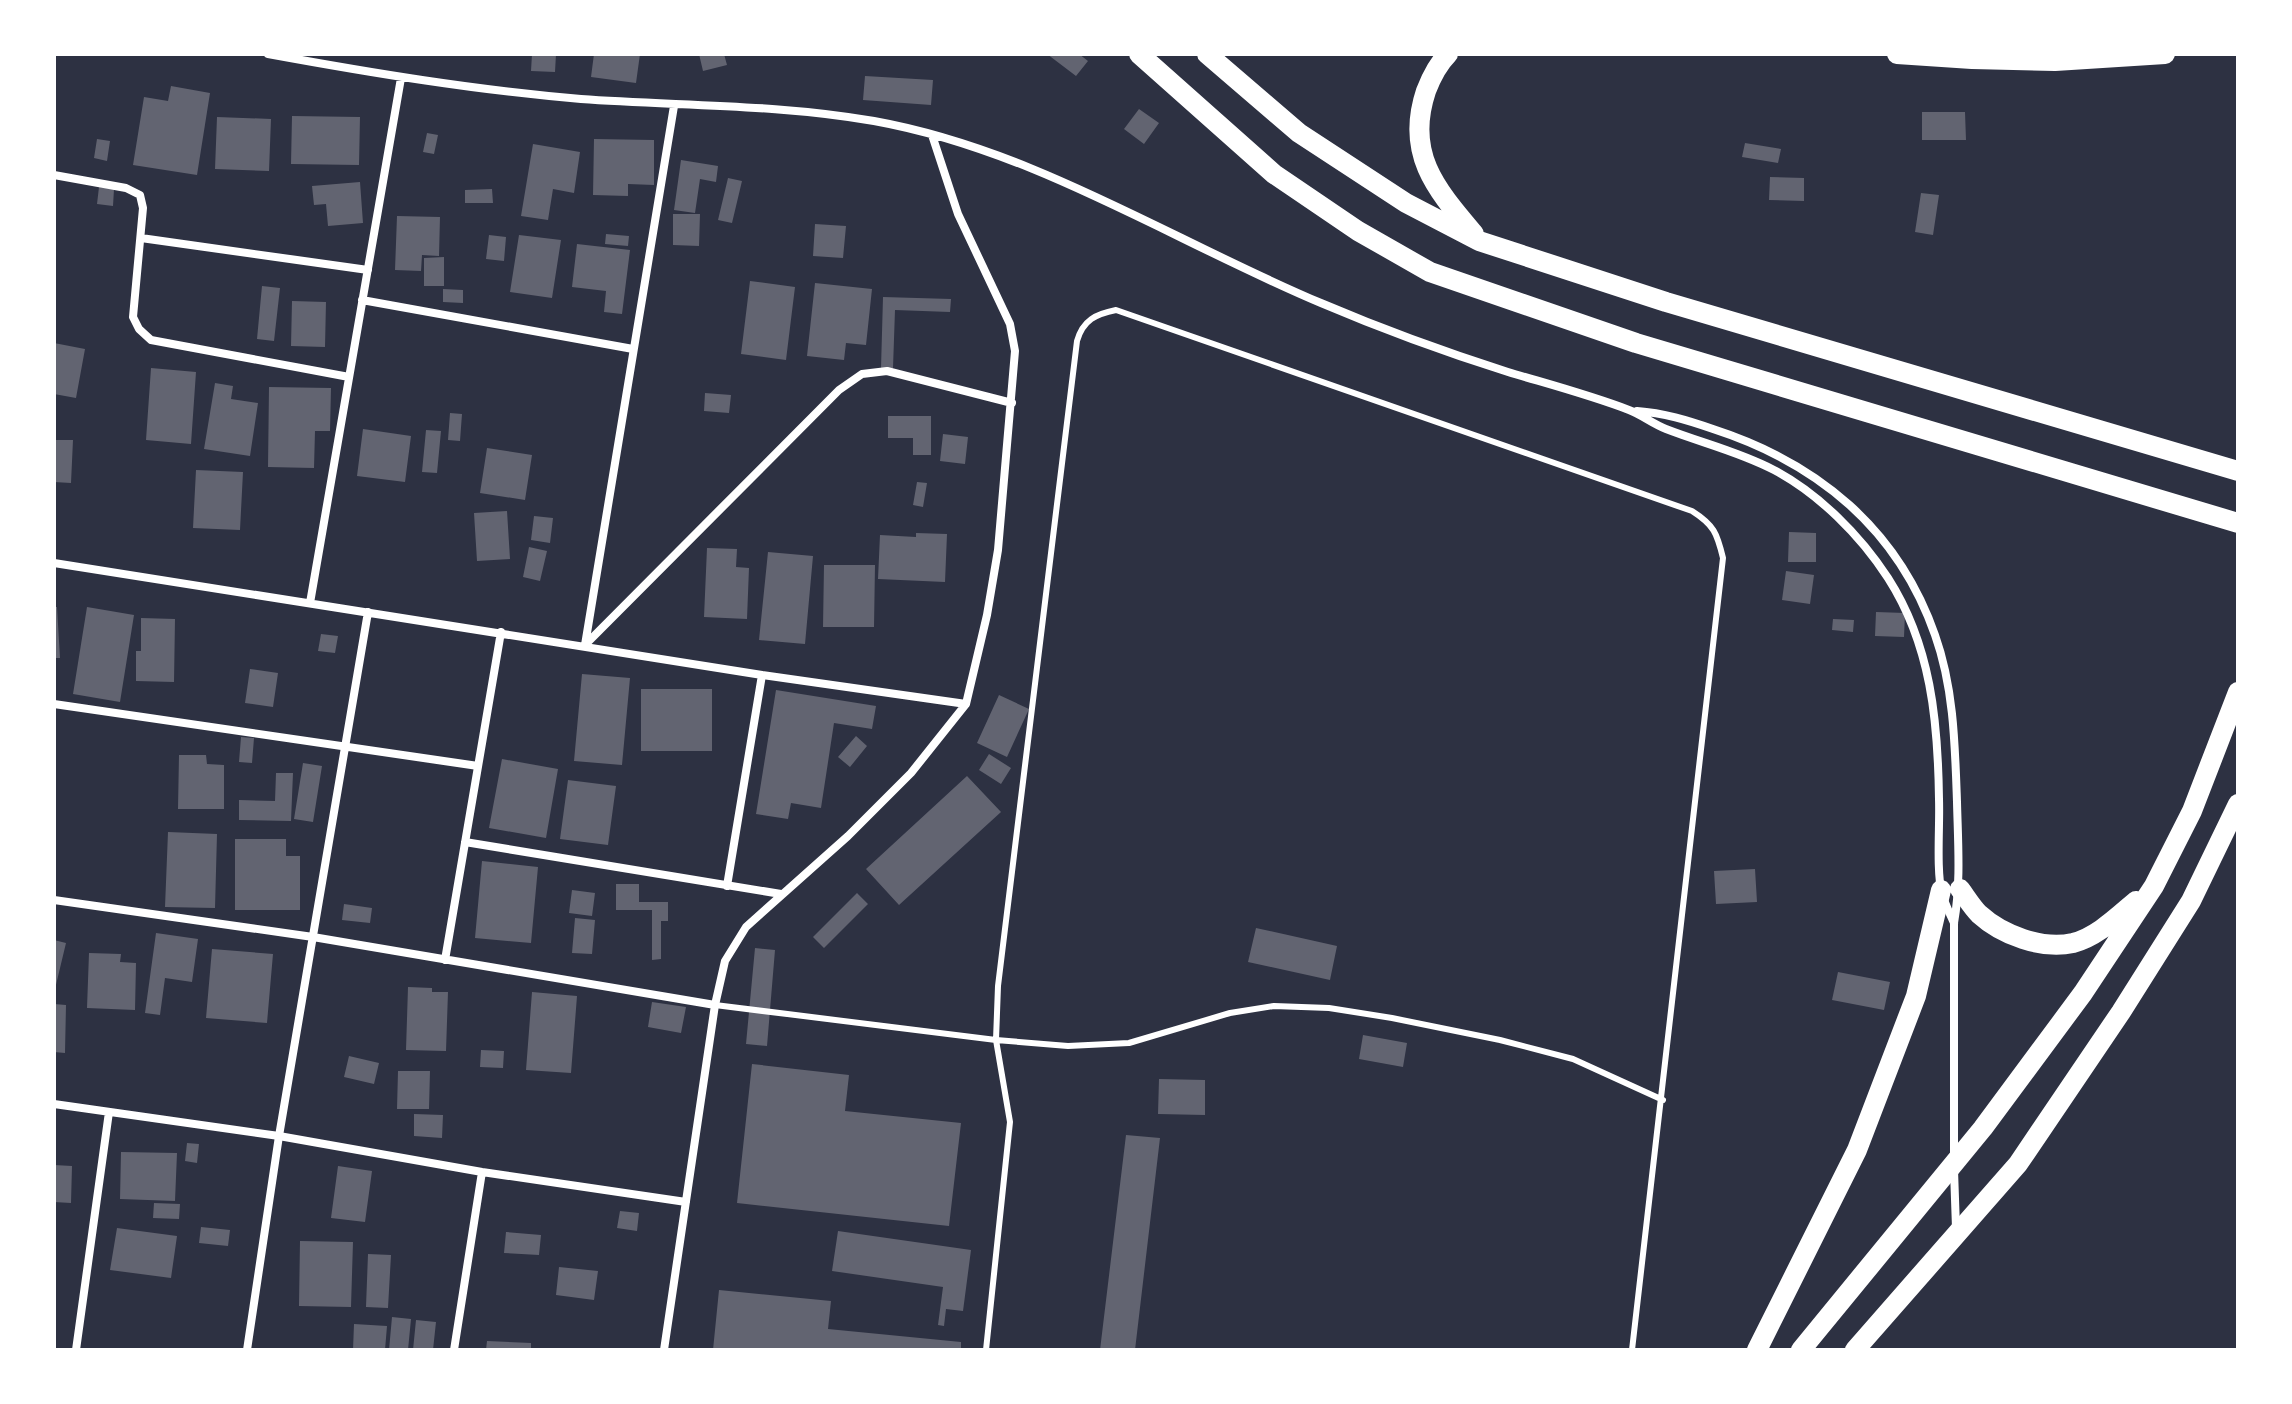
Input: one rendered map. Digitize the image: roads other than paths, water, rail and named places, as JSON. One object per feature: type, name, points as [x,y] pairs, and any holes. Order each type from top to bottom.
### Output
[{"type":"main road","points":[[1139,54],[1274,174],[1358,231],[1430,272],[1651,348],[2238,523]]},
{"type":"main road","points":[[1207,54],[1299,133],[1406,203],[1479,241],[1666,302],[2238,471]]},
{"type":"main road","points":[[1448,54],[1430,80],[1421,106],[1419,135],[1424,165],[1437,191],[1479,241]]},
{"type":"main road","points":[[1897,54],[2055,61],[2165,54]]},
{"type":"main road","points":[[1801,1350],[1954,1163],[2083,993],[2154,886],[2192,811],[2238,692]]},
{"type":"main road","points":[[1855,1350],[2018,1164],[2121,1012],[2191,901],[2238,804]]},
{"type":"main road","points":[[1757,1350],[1857,1150],[1916,996],[1950,890],[1980,915],[2012,935],[2047,944],[2074,943],[2102,928],[2154,886]]},
{"type":"street","points":[[268,54],[309,58],[401,78],[574,98],[804,112],[874,121],[932,135],[1009,159],[1064,181],[1320,303],[1477,362],[1632,411],[1662,427],[1740,454],[1797,483],[1840,521],[1886,575],[1919,643],[1933,700],[1954,923],[1956,1238]]},
{"type":"street","points":[[310,603],[401,78]]},
{"type":"street","points":[[585,645],[674,106]]},
{"type":"street","points":[[664,1350],[715,1005],[725,961],[746,927],[848,836],[911,773],[966,704],[987,615],[998,550],[1015,351],[1010,324],[958,214],[932,135]]},
{"type":"street","points":[[54,175],[126,188],[140,195],[143,208],[133,317],[139,329],[151,340],[349,377]]},
{"type":"street","points":[[141,238],[368,270]]},
{"type":"street","points":[[362,300],[633,349]]},
{"type":"street","points":[[585,645],[839,390],[862,374],[887,371],[1012,403]]},
{"type":"street","points":[[1632,411],[1665,413],[1744,439],[1778,453],[1810,472],[1854,508],[1880,536],[1916,589],[1936,637],[1950,697],[1955,738],[1950,890],[1954,923]]},
{"type":"street","points":[[54,563],[762,675],[966,704]]},
{"type":"street","points":[[247,1350],[279,1136],[368,612]]},
{"type":"street","points":[[445,960],[501,632]]},
{"type":"street","points":[[727,886],[762,675]]},
{"type":"street","points":[[54,704],[478,766]]},
{"type":"street","points":[[465,842],[781,894]]},
{"type":"street","points":[[54,900],[313,937],[715,1005]]},
{"type":"street","points":[[54,1104],[279,1136],[482,1172],[686,1202]]},
{"type":"street","points":[[76,1350],[109,1112]]},
{"type":"street","points":[[454,1350],[482,1172]]},
{"type":"lane","points":[[986,1350],[1010,1122],[996,1040],[998,986],[1077,341],[1080,330],[1088,320],[1116,310],[1692,511],[1709,521],[1718,536],[1723,558],[1632,1350]]},
{"type":"lane","points":[[715,1005],[1068,1046],[1129,1043],[1230,1013],[1274,1006],[1329,1008],[1500,1040],[1573,1059],[1663,1100]]}]
